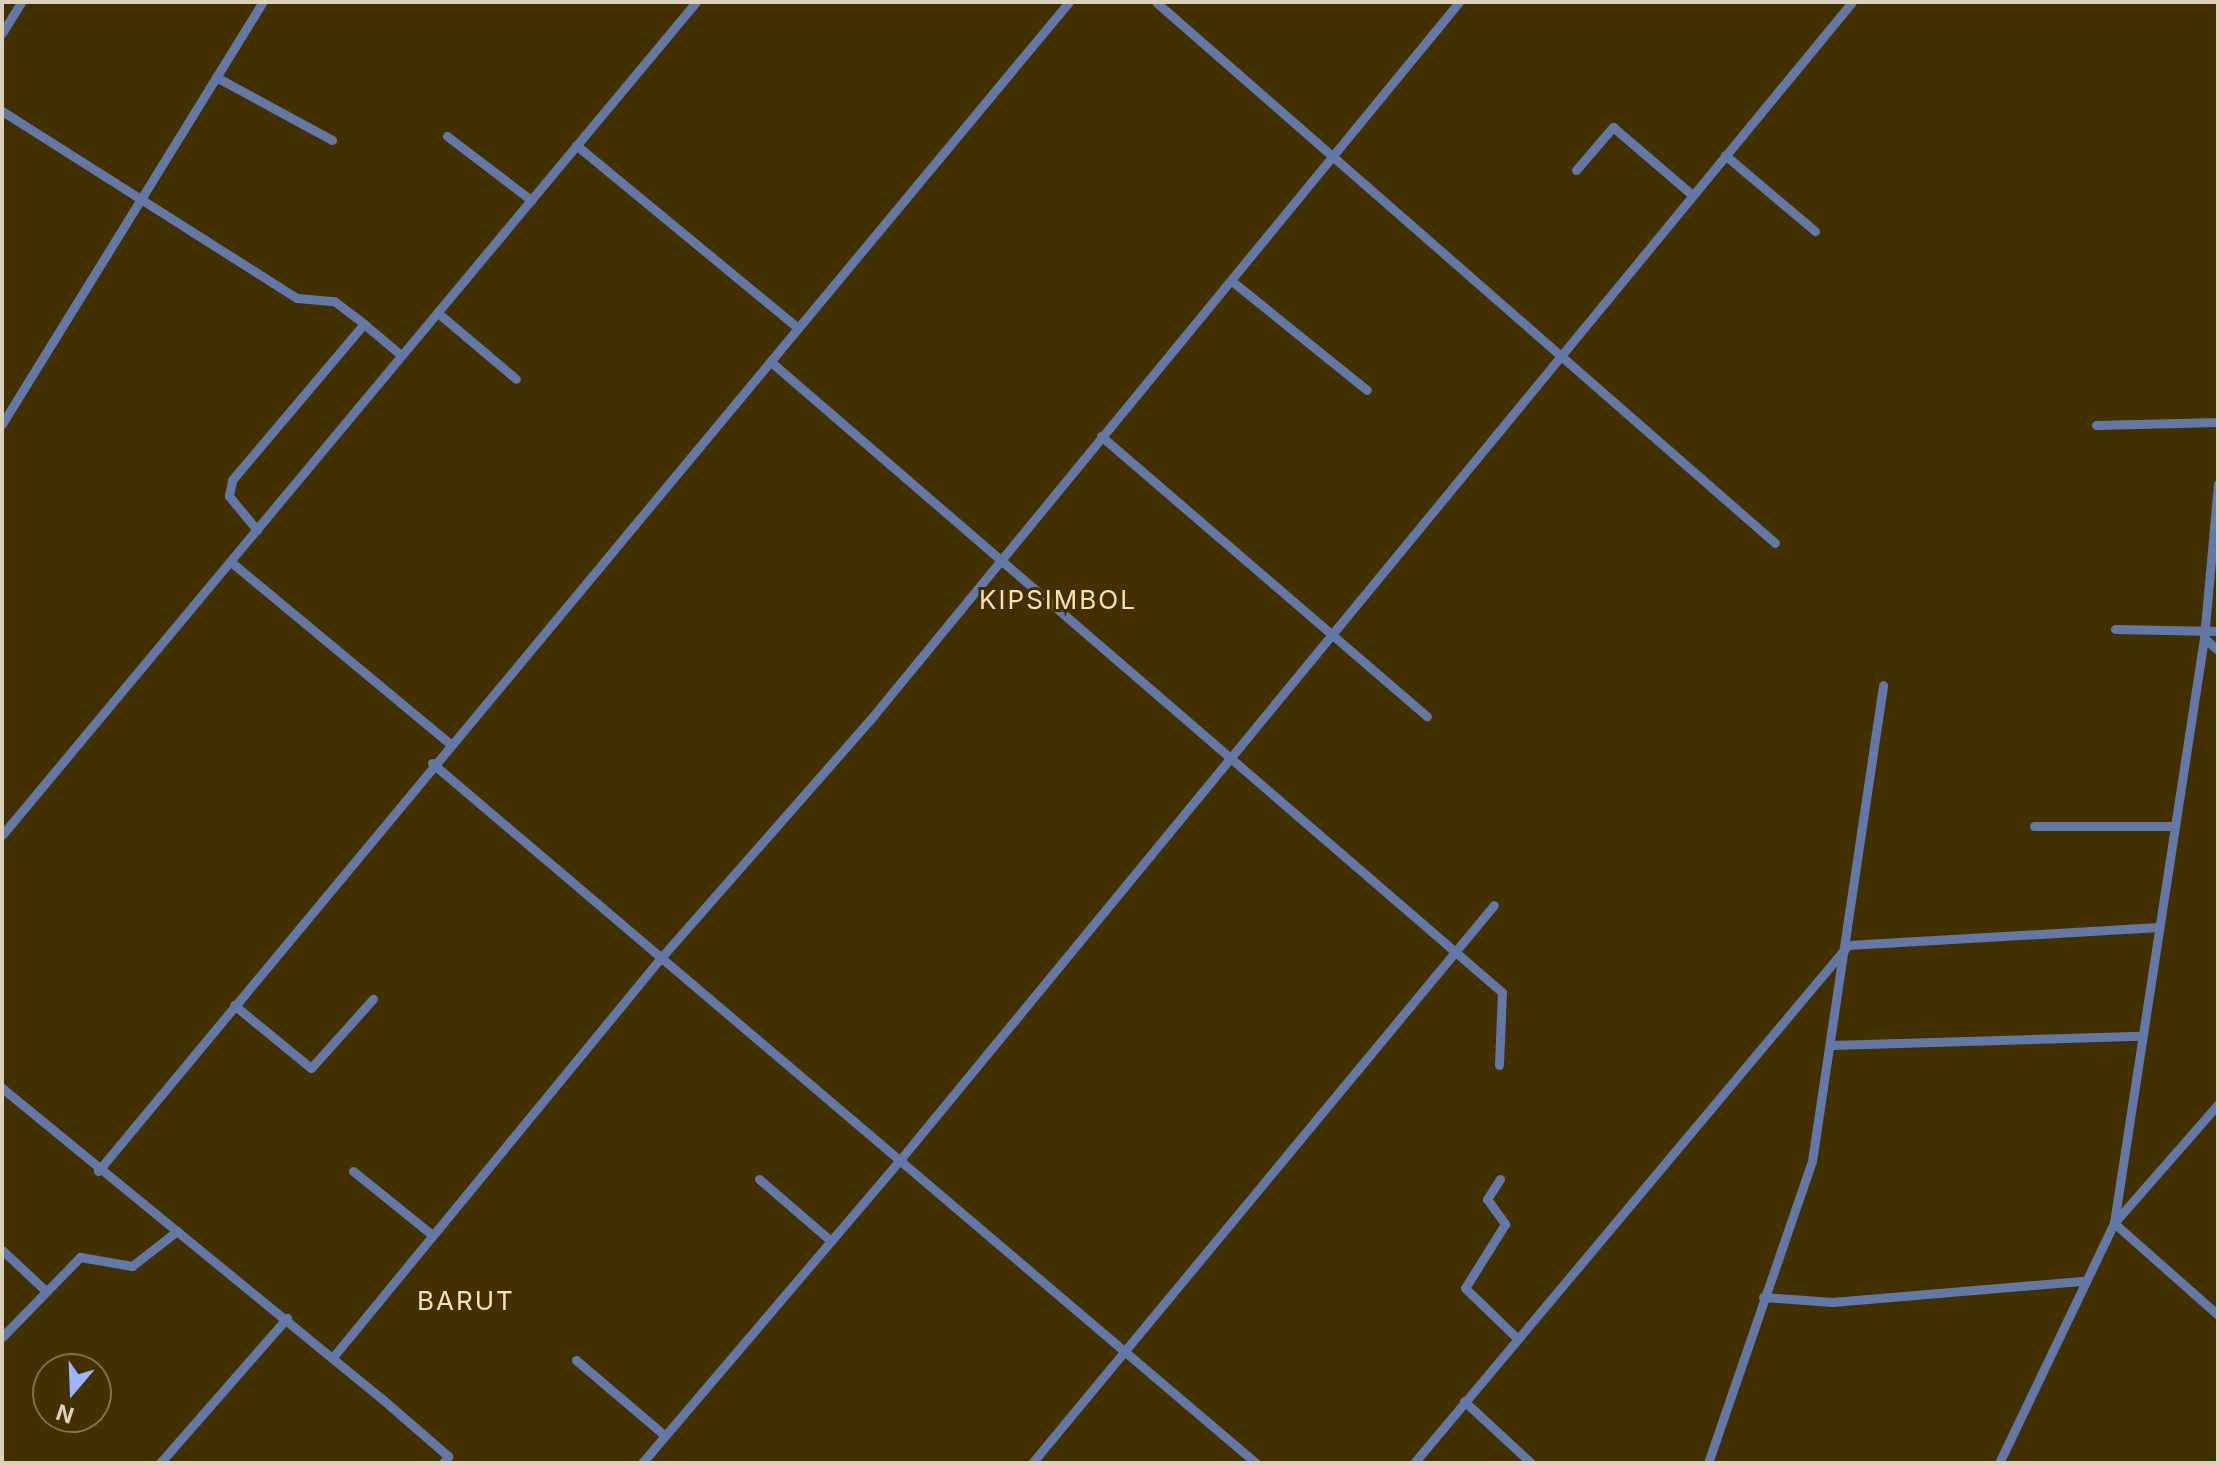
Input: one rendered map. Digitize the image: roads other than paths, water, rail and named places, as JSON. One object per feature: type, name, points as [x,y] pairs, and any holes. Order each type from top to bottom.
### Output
[{"type":"street","points":[[2,33],[21,2]]},
{"type":"street","points":[[2,424],[263,2]]},
{"type":"street","points":[[2,835],[696,2]]},
{"type":"street","points":[[98,1171],[432,763],[771,362],[1069,2]]},
{"type":"street","points":[[1156,2],[1562,353],[1775,543]]},
{"type":"street","points":[[333,1357],[659,960],[1233,282],[1459,2]]},
{"type":"street","points":[[642,1463],[899,1161],[1690,193],[1852,2]]},
{"type":"street","points":[[216,77],[332,140]]},
{"type":"street","points":[[2,111],[141,195],[165,217],[297,298],[334,301],[401,355]]},
{"type":"street","points":[[1576,170],[1613,127],[1690,193]]},
{"type":"street","points":[[447,136],[531,200]]},
{"type":"street","points":[[576,145],[798,328]]},
{"type":"street","points":[[1725,155],[1815,231]]},
{"type":"street","points":[[1233,282],[1367,390]]},
{"type":"street","points":[[438,313],[516,379]]},
{"type":"street","points":[[257,530],[229,496],[232,480],[364,324]]},
{"type":"street","points":[[771,362],[999,560],[1232,755],[1456,950],[1505,997],[1499,1065]]},
{"type":"street","points":[[2096,425],[2218,422]]},
{"type":"street","points":[[1101,436],[1329,636],[1427,716]]},
{"type":"street","points":[[2114,1223],[2173,826],[2206,637],[2218,484]]},
{"type":"street","points":[[231,562],[449,743]]},
{"type":"street","points":[[2115,629],[2206,637],[2218,632]]},
{"type":"street","points":[[2206,637],[2218,650]]},
{"type":"street","points":[[1708,1463],[1812,1161],[1848,945],[1883,685]]},
{"type":"street","points":[[432,763],[659,960],[1256,1463]]},
{"type":"street","points":[[2034,826],[2173,826]]},
{"type":"street","points":[[1032,1463],[1494,905]]},
{"type":"street","points":[[1414,1463],[1848,945],[2158,927]]},
{"type":"street","points":[[234,1005],[311,1068],[373,999]]},
{"type":"street","points":[[1831,1045],[2141,1036]]},
{"type":"street","points":[[2,1088],[98,1171],[287,1318],[449,1461]]},
{"type":"street","points":[[1999,1463],[2114,1223],[2218,1104]]},
{"type":"street","points":[[353,1171],[431,1234]]},
{"type":"street","points":[[759,1179],[830,1240]]},
{"type":"street","points":[[1500,1179],[1487,1199],[1505,1224],[1465,1288],[1517,1338]]},
{"type":"street","points":[[2114,1223],[2218,1315]]},
{"type":"street","points":[[2,1337],[80,1257],[132,1266],[177,1231]]},
{"type":"street","points":[[2,1250],[46,1291]]},
{"type":"street","points":[[1763,1297],[1846,1302],[2084,1281]]},
{"type":"street","points":[[160,1463],[287,1318]]},
{"type":"street","points":[[576,1360],[664,1435]]},
{"type":"street","points":[[1464,1401],[1531,1463]]},
{"type":"district","name":"KIPSIMBOL","points":[[1058,600]]},
{"type":"district","name":"BARUT","points":[[466,1301]]}]
